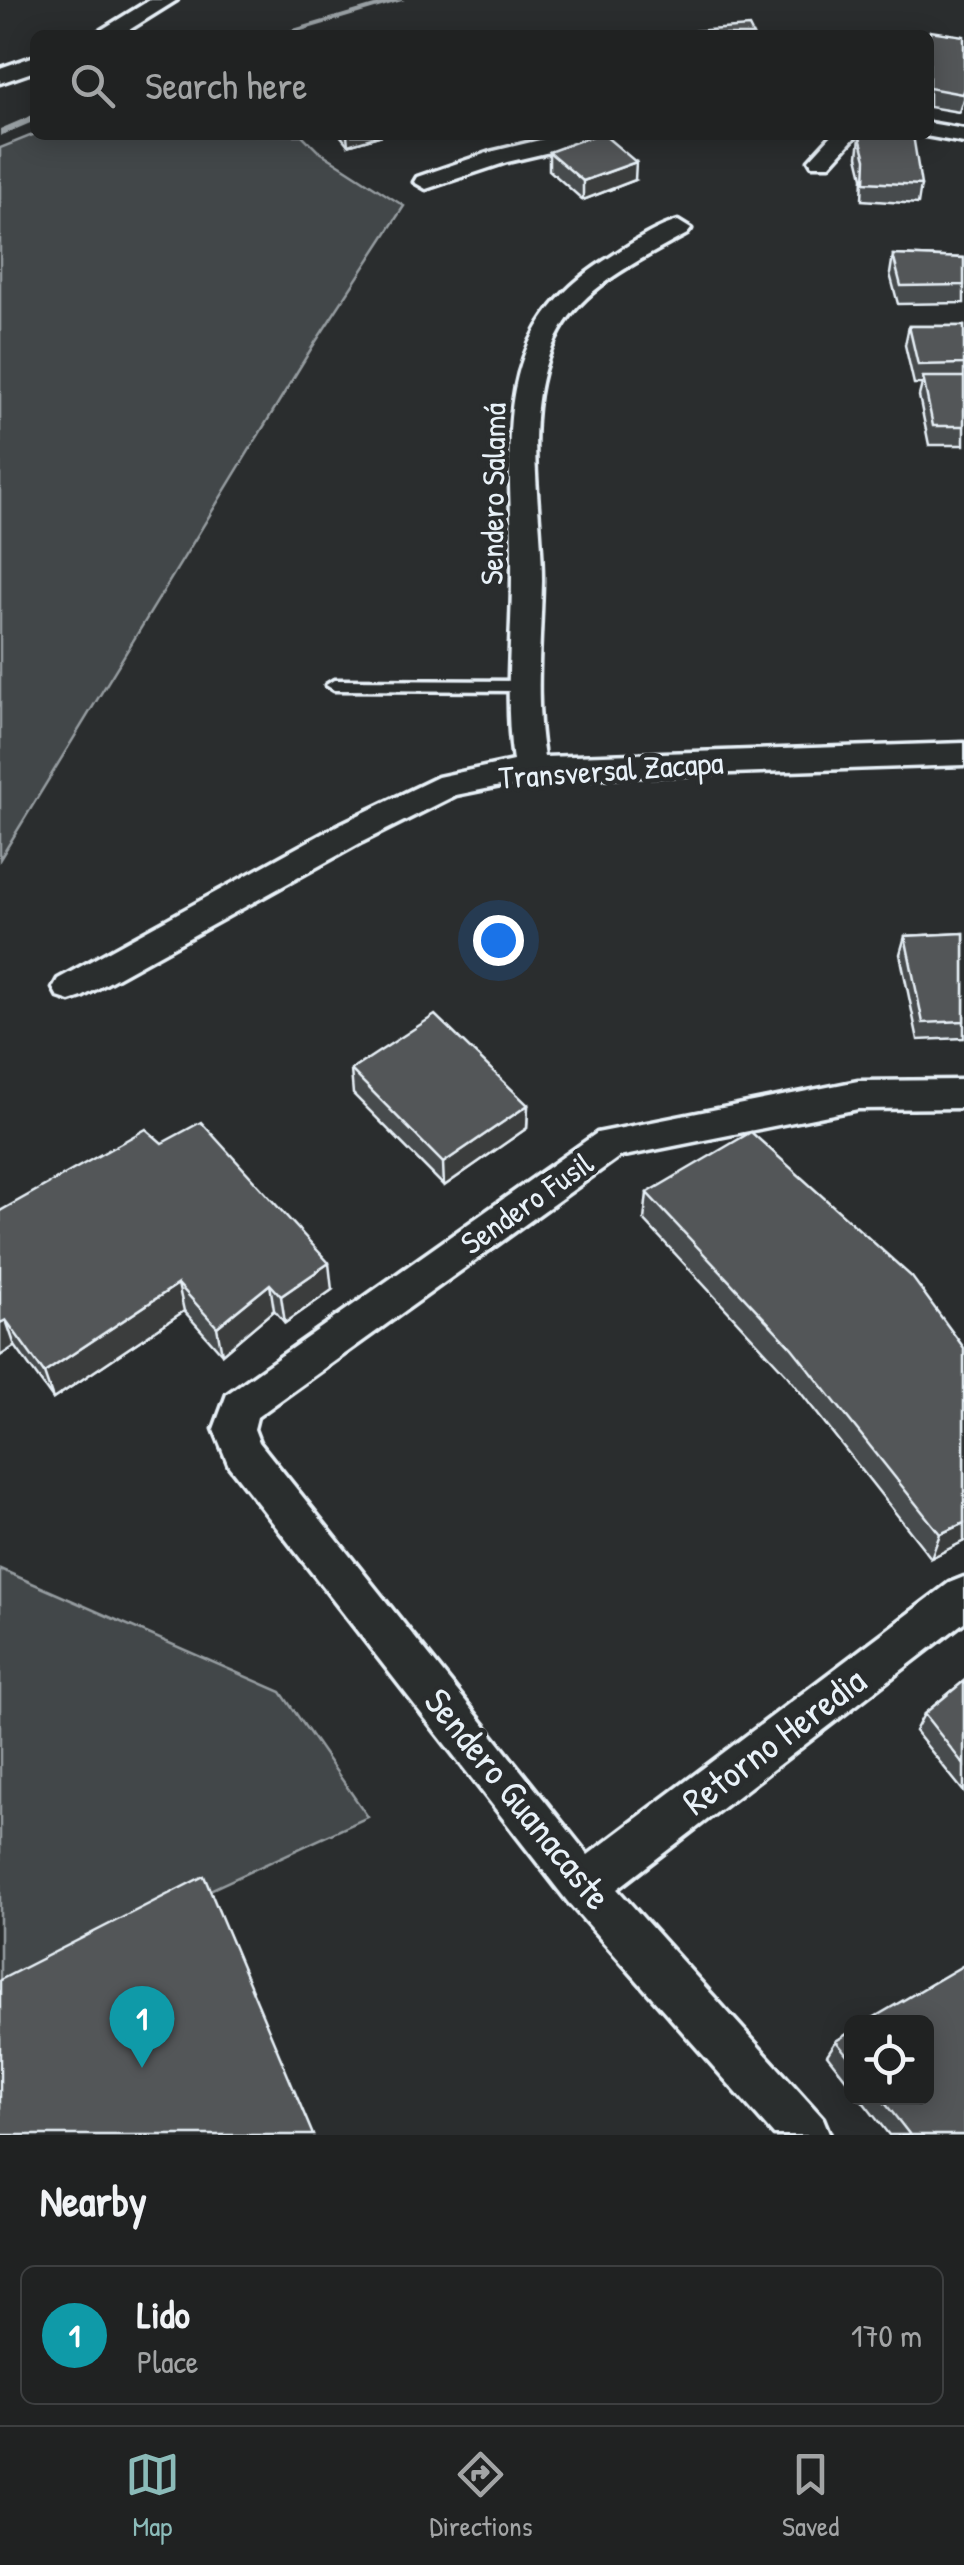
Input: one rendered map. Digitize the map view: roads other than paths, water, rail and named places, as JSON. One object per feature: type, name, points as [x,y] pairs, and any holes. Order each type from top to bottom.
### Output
[{"type":"street","points":[[113,30],[166,0]]},
{"type":"street","points":[[0,76],[30,65]]},
{"type":"street","points":[[934,131],[964,136]]},
{"type":"street","points":[[426,182],[499,157],[571,140]]},
{"type":"street","points":[[821,160],[841,140]]},
{"type":"street","name":"Sendero Salamá","points":[[530,768],[522,686],[527,575],[522,523],[522,422],[538,350],[568,302],[614,265],[678,229]]},
{"type":"street","name":"Transversal Zacapa","points":[[70,988],[350,833],[449,785],[530,768],[964,754]]},
{"type":"street","name":"Sendero Fusil","points":[[244,1453],[234,1430],[241,1406],[610,1144],[858,1094],[964,1094]]},
{"type":"street","name":"Sendero Guanacaste","points":[[244,1453],[584,1886],[806,2135]]},
{"type":"street","name":"Retorno Heredia","points":[[584,1886],[964,1597]]},
{"type":"lane","points":[[334,684],[522,686]]},
{"type":"waterway","points":[[296,30],[401,0]]},
{"type":"waterway","points":[[0,133],[30,119]]},
{"type":"place","name":"Lido","points":[[142,2068]]}]
